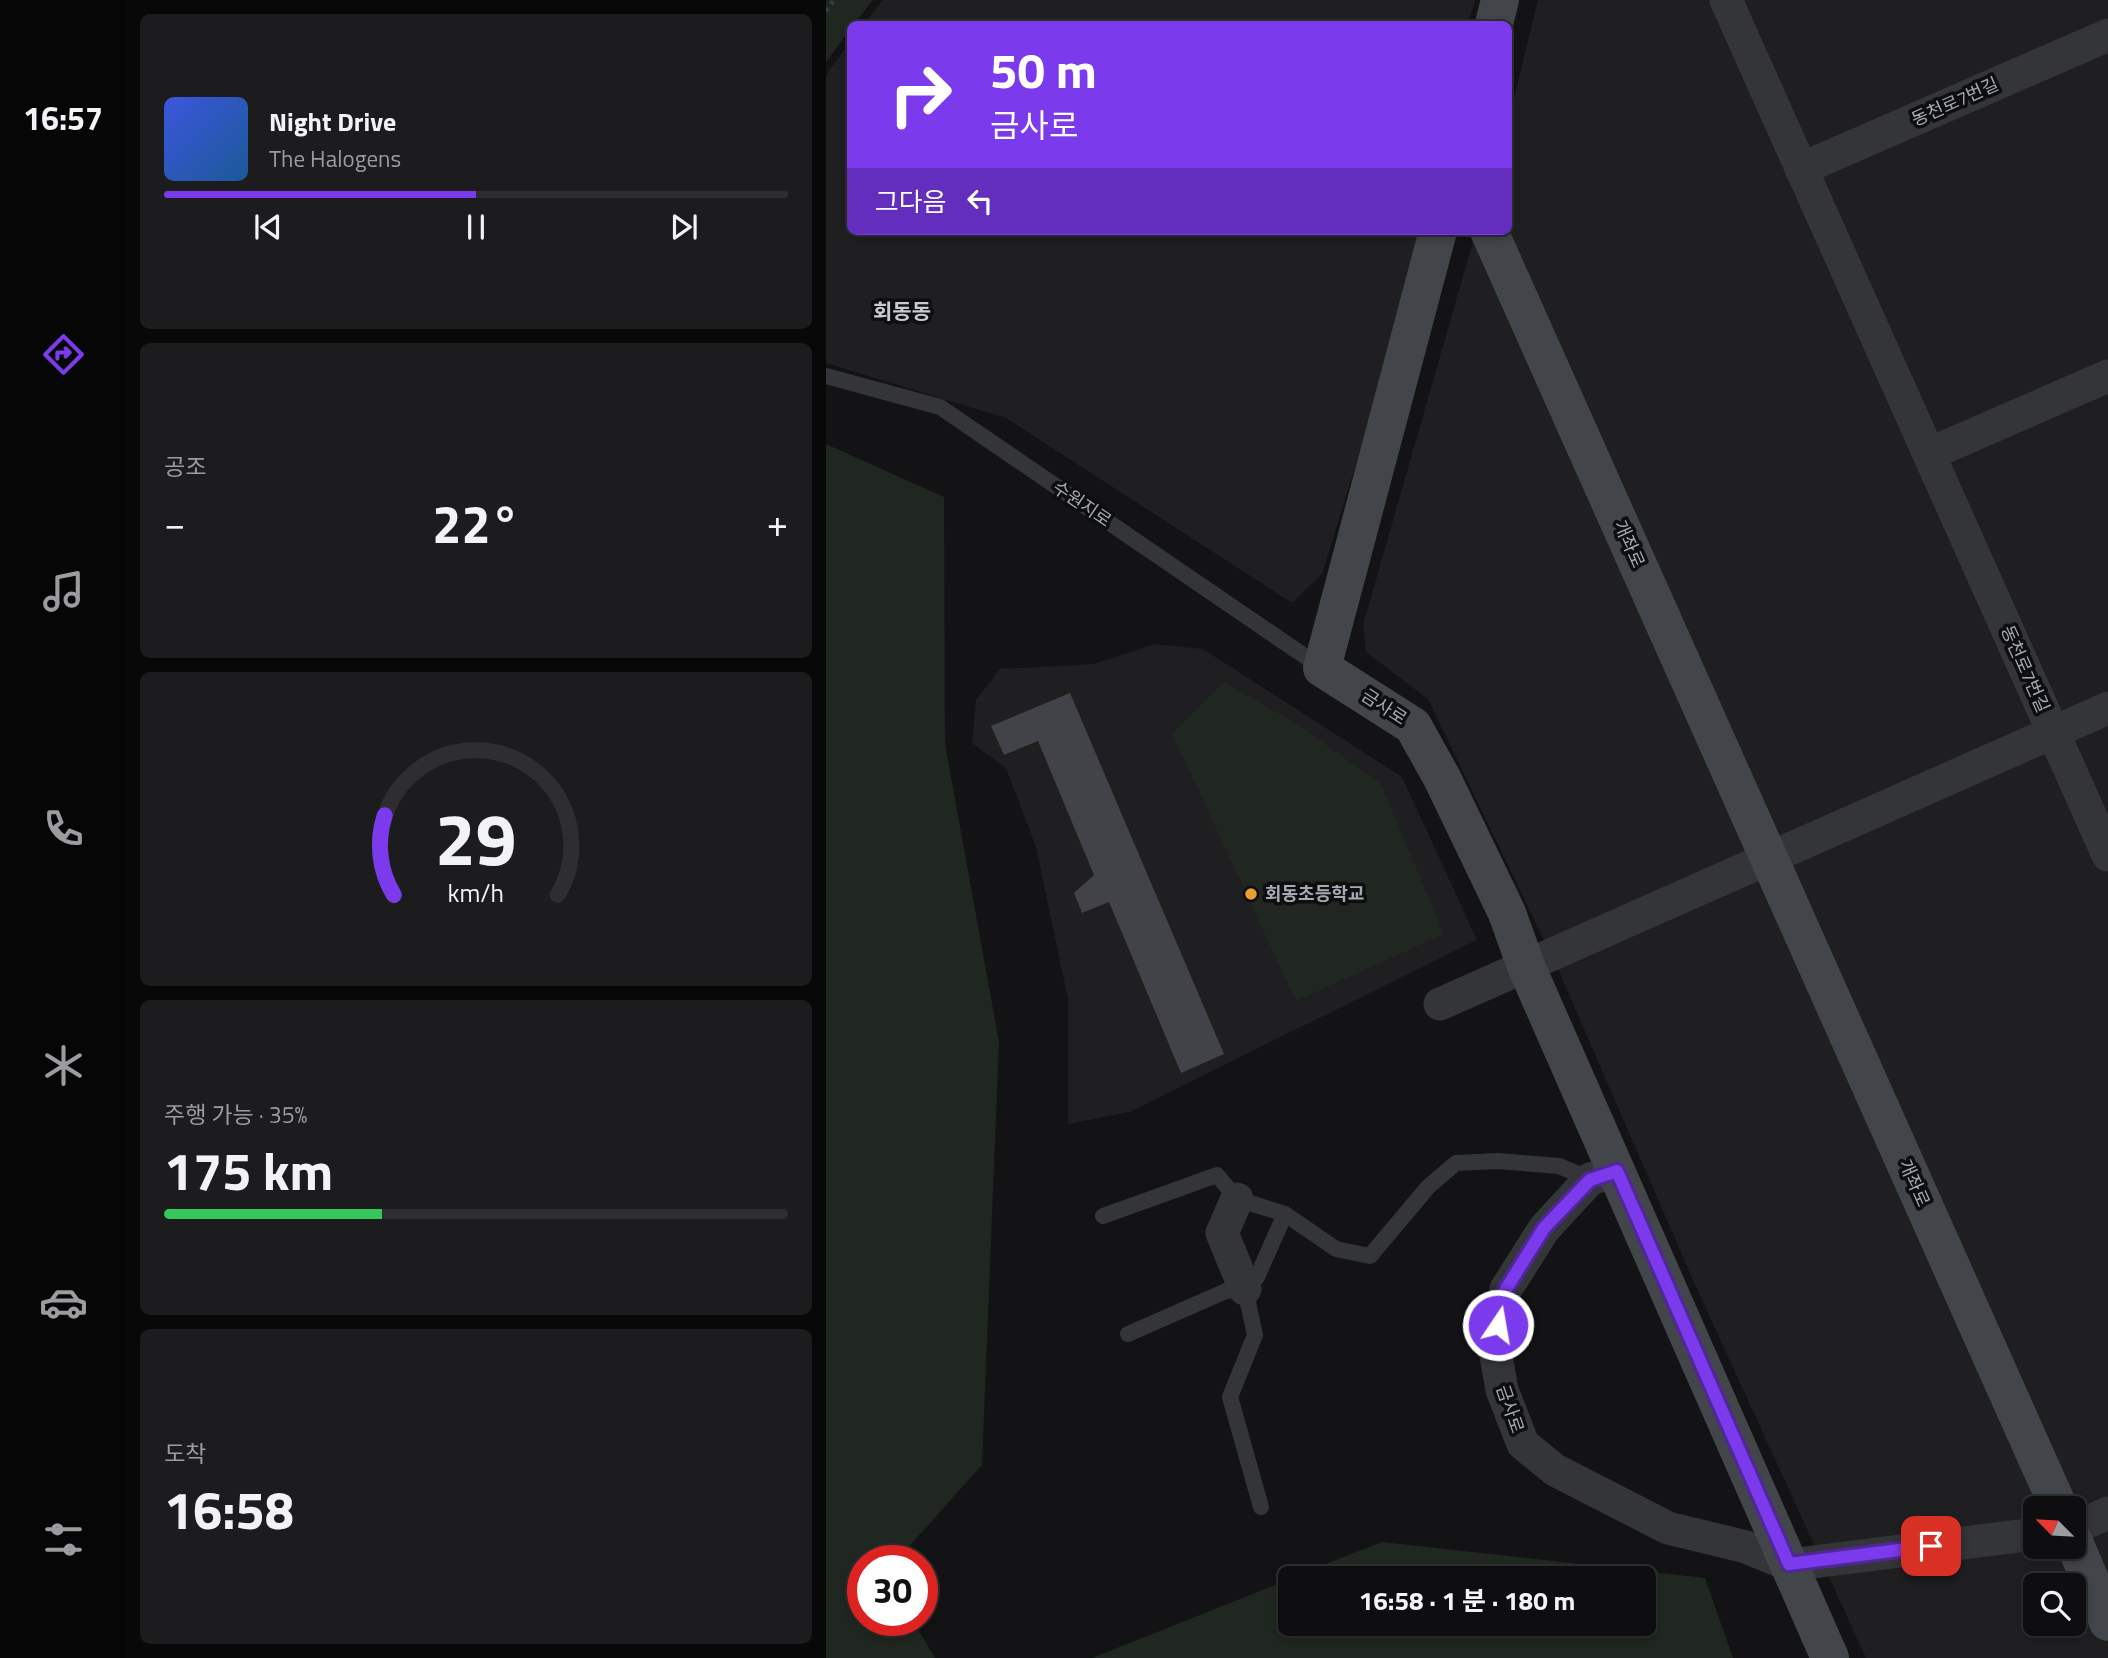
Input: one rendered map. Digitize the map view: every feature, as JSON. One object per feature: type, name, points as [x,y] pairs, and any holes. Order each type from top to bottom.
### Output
[{"type":"main road","points":[[1495,21],[1500,0]]},
{"type":"main road","points":[[1322,668],[1437,235]]},
{"type":"main road","name":"개좌로","points":[[1491,235],[2054,1496]]},
{"type":"main road","name":"금사로","points":[[1322,668],[1413,726],[1442,778],[1507,913],[1604,1175],[1789,1564],[1830,1658]]},
{"type":"main road","points":[[2081,1559],[2108,1622]]},
{"type":"street","name":"동천로7번길","points":[[1726,0],[2108,855]]},
{"type":"street","name":"동천로7번길","points":[[1801,169],[2108,35]]},
{"type":"street","points":[[1929,454],[2108,376]]},
{"type":"street","name":"동천로7번길","points":[[2053,732],[2108,708]]},
{"type":"street","points":[[1440,1004],[2053,732]]},
{"type":"street","name":"금사로","points":[[1604,1175],[1544,1228],[1506,1289],[1494,1344],[1502,1390],[1523,1444],[1555,1470],[1668,1528],[1746,1547],[1789,1564]]},
{"type":"street","points":[[1237,1199],[1222,1233],[1245,1289]]},
{"type":"street","points":[[2086,1523],[2108,1513]]},
{"type":"street","points":[[1789,1564],[2023,1535]]},
{"type":"lane","name":"수원지로","points":[[826,376],[940,407],[1322,668]]},
{"type":"lane","points":[[1103,1216],[1217,1175],[1237,1199],[1285,1214],[1336,1249],[1370,1256],[1428,1187],[1456,1163],[1498,1161],[1604,1175]]},
{"type":"lane","points":[[1128,1334],[1226,1292],[1245,1289],[1257,1277],[1285,1214]]},
{"type":"lane","points":[[1245,1289],[1255,1335],[1230,1397],[1261,1507]]},
{"type":"path","points":[[826,12],[834,0]]},
{"type":"shaded area","points":[[826,0],[873,0],[856,21],[847,21],[847,33],[826,62]]},
{"type":"shaded area","points":[[883,0],[1475,0],[1469,21],[866,21]]},
{"type":"shaded area","points":[[1538,0],[2108,0],[2108,1658],[1866,1658],[1693,1280],[1558,969],[1428,699],[1366,652],[1363,625],[1475,235],[1512,235],[1512,106]]},
{"type":"shaded area","points":[[847,46],[847,235],[1418,235],[1401,318],[1322,574],[1292,603],[1006,418],[826,363],[826,75]]},
{"type":"shaded area","points":[[826,444],[944,497],[945,744],[999,1042],[982,1465],[910,1545],[847,1545],[847,1636],[922,1636],[935,1658],[826,1658]]},
{"type":"shaded area","name":"회동초등학교","points":[[1155,644],[1203,649],[1402,777],[1477,940],[1129,1112],[1068,1124],[1068,999],[1036,847],[1006,768],[972,743],[976,700],[1000,669],[1094,664]]},
{"type":"shaded area","points":[[1224,682],[1285,717],[1380,782],[1444,934],[1296,1001],[1172,733]]},
{"type":"shaded area","points":[[1382,1542],[1597,1566],[1321,1566]]},
{"type":"shaded area","points":[[1656,1573],[1705,1578],[1733,1658],[1092,1658],[1278,1584],[1278,1636],[1656,1636]]},
{"type":"building","points":[[1070,693],[1224,1054],[1181,1073],[1109,902],[1082,913],[1074,893],[1094,875],[1038,741],[1004,755],[991,726]]},
{"type":"place","name":"회동초등학교","points":[[1251,894]]},
{"type":"district","name":"회동동","points":[[902,312]]},
{"type":"route","points":[[1498,1325],[1506,1289],[1544,1228],[1590,1180],[1617,1171],[1789,1564],[1931,1546]]}]
